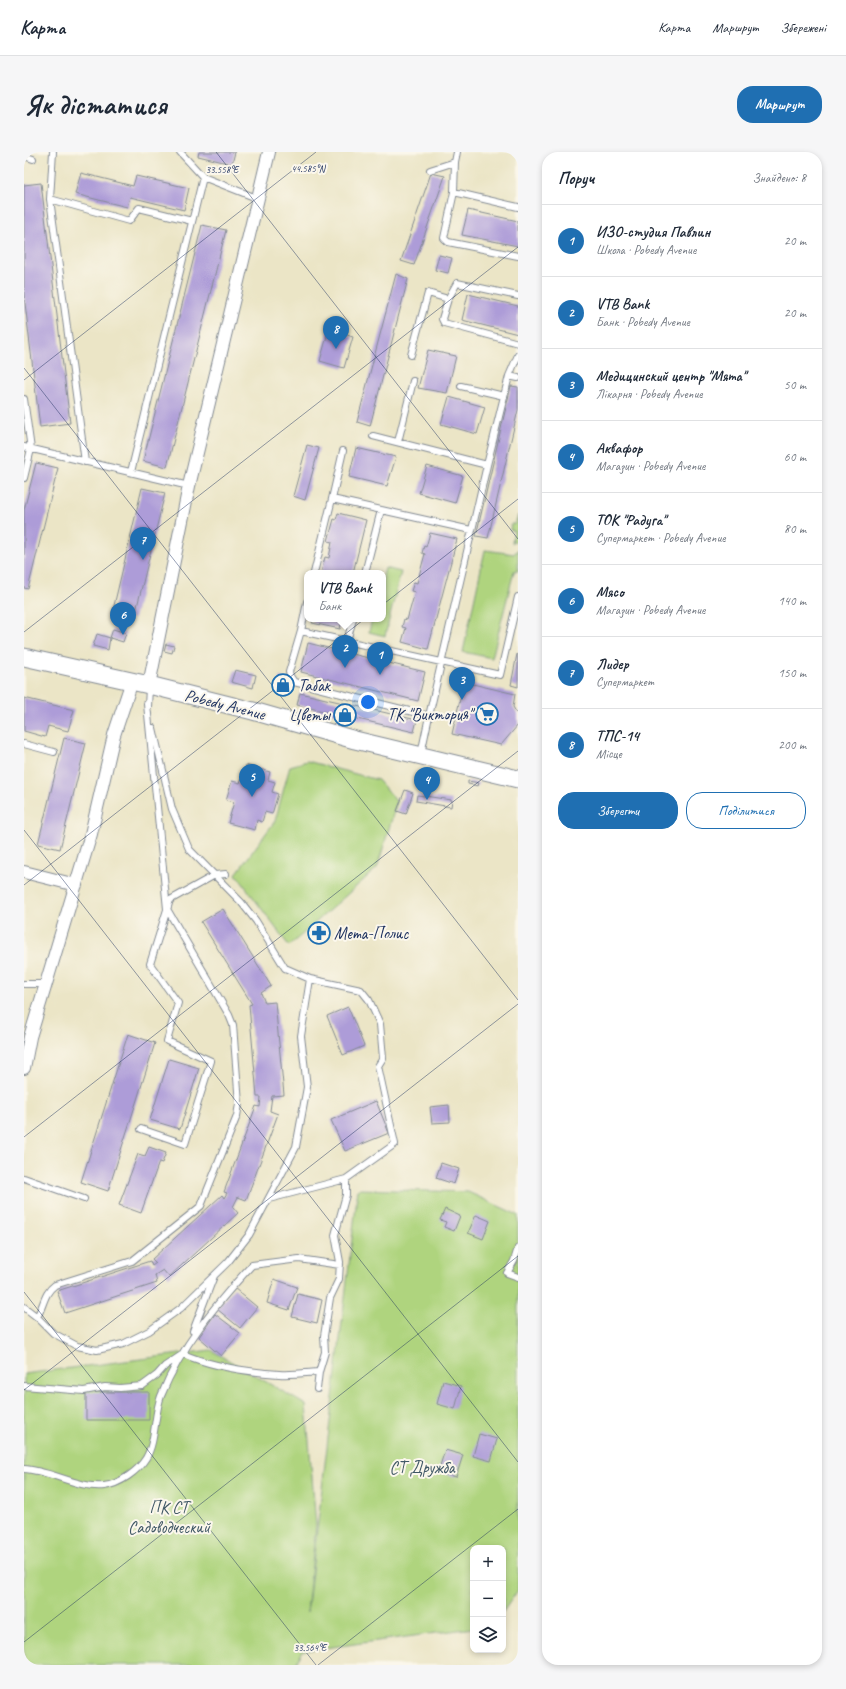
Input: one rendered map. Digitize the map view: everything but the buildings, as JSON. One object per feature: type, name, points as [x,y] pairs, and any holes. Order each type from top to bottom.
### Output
[{"type":"street","points":[[150,685],[189,486],[269,152]]},
{"type":"street","name":"Pobedy Avenue","points":[[24,657],[150,685],[253,711],[355,740],[518,779]]},
{"type":"street","points":[[24,1068],[27,1038],[46,984],[76,885],[91,834],[114,735],[132,682]]},
{"type":"street","points":[[24,872],[76,885]]},
{"type":"lane","points":[[52,152],[50,199],[85,462]]},
{"type":"lane","points":[[180,152],[203,177],[258,199]]},
{"type":"lane","points":[[457,152],[455,162],[454,192],[444,238],[446,241],[518,256]]},
{"type":"lane","points":[[24,156],[33,159]]},
{"type":"lane","points":[[430,170],[455,162]]},
{"type":"lane","points":[[131,472],[203,177]]},
{"type":"lane","points":[[454,192],[518,207]]},
{"type":"lane","points":[[50,199],[129,221],[139,208],[192,221]]},
{"type":"lane","points":[[518,296],[457,283],[448,298],[442,320],[444,323],[518,343]]},
{"type":"lane","points":[[411,355],[428,293],[448,298]]},
{"type":"lane","points":[[421,755],[471,530],[509,376],[518,355]]},
{"type":"lane","points":[[509,376],[518,378]]},
{"type":"lane","points":[[398,442],[413,381]]},
{"type":"lane","points":[[461,386],[504,396]]},
{"type":"lane","points":[[24,400],[31,449],[24,478]]},
{"type":"lane","points":[[373,436],[487,465]]},
{"type":"lane","points":[[24,447],[189,486]]},
{"type":"lane","points":[[315,570],[343,451]]},
{"type":"lane","points":[[332,499],[471,530]]},
{"type":"lane","points":[[366,570],[381,510]]},
{"type":"lane","points":[[300,631],[500,675],[518,597]]},
{"type":"lane","points":[[304,614],[289,672],[294,682],[429,716]]},
{"type":"lane","points":[[347,641],[352,622]]},
{"type":"lane","points":[[37,1317],[42,1308],[45,1296],[55,1285],[132,1261],[201,1206],[237,1116],[239,1104],[233,1025],[229,1015],[168,909],[147,704],[150,685]]},
{"type":"lane","points":[[147,704],[172,809],[188,849],[216,875],[250,914],[285,968],[310,978],[361,990],[369,1000],[380,1024],[383,1058],[378,1066],[395,1144],[346,1179],[268,1199]]},
{"type":"lane","points":[[24,744],[54,752]]},
{"type":"lane","points":[[141,1129],[185,1144],[211,1061],[166,1041],[178,1003],[150,964],[170,900],[216,875],[226,874]]},
{"type":"lane","points":[[24,1307],[37,1317],[53,1333],[77,1346],[97,1350],[123,1344],[149,1331],[181,1308],[214,1274],[228,1262],[249,1235],[296,1147],[307,1087],[301,1036],[310,978]]},
{"type":"lane","points":[[24,984],[46,984]]},
{"type":"lane","points":[[24,1178],[84,1199]]},
{"type":"lane","points":[[317,1389],[319,1372],[325,1352],[324,1336],[330,1298],[339,1279],[340,1265],[335,1235],[346,1195],[346,1179]]},
{"type":"lane","points":[[518,1248],[514,1261],[507,1273],[518,1277]]},
{"type":"lane","points":[[24,1469],[46,1472],[87,1484],[104,1486],[125,1477],[138,1468],[147,1456],[160,1398],[171,1372],[209,1314],[252,1265],[299,1259],[340,1265]]},
{"type":"lane","points":[[24,1386],[84,1391],[105,1387],[120,1388],[142,1386],[157,1375],[165,1366],[183,1354],[200,1314],[214,1274]]},
{"type":"lane","points":[[183,1354],[214,1364],[280,1375],[319,1372]]},
{"type":"green space","points":[[518,515],[518,540],[512,543],[514,531],[510,530],[511,524],[515,524]]},
{"type":"green space","points":[[518,549],[518,571],[514,571],[492,658],[463,652],[485,550],[514,554]]},
{"type":"green space","points":[[385,568],[401,572],[385,636],[369,632],[371,622],[386,622],[386,570],[384,570]]},
{"type":"green space","points":[[307,761],[378,780],[397,802],[377,868],[289,946],[236,874],[275,821],[290,766]]},
{"type":"green space","points":[[358,1189],[468,1192],[518,1215],[518,1590],[506,1608],[506,1545],[470,1545],[470,1628],[303,1651],[295,1665],[24,1665],[24,1374],[211,1350],[306,1405],[316,1525],[307,1613]]},
{"type":"place","name":"ТПС-14","points":[[336,349]]},
{"type":"place","name":"Лидер","points":[[143,560]]},
{"type":"place","name":"Мясо","points":[[123,635]]},
{"type":"place","name":"VTB Bank","points":[[345,668]]},
{"type":"place","name":"ИЗО-студия Павлин","points":[[380,675]]},
{"type":"place","name":"Табак","points":[[283,685]]},
{"type":"place","name":"Медицинский центр \"Мята\"","points":[[462,700]]},
{"type":"place","name":"ТК \"Виктория\"","points":[[487,714]]},
{"type":"place","name":"Цветы","points":[[345,715]]},
{"type":"place","name":"ТОК \"Радуга\"","points":[[252,797]]},
{"type":"place","name":"Аквафор","points":[[427,800]]},
{"type":"place","name":"Мета-Полис","points":[[319,933]]},
{"type":"park label","name":"СТ Дружба","points":[[422,1467]]},
{"type":"park label","name":"ПК СТ Садоводческий","points":[[169,1517]]}]
